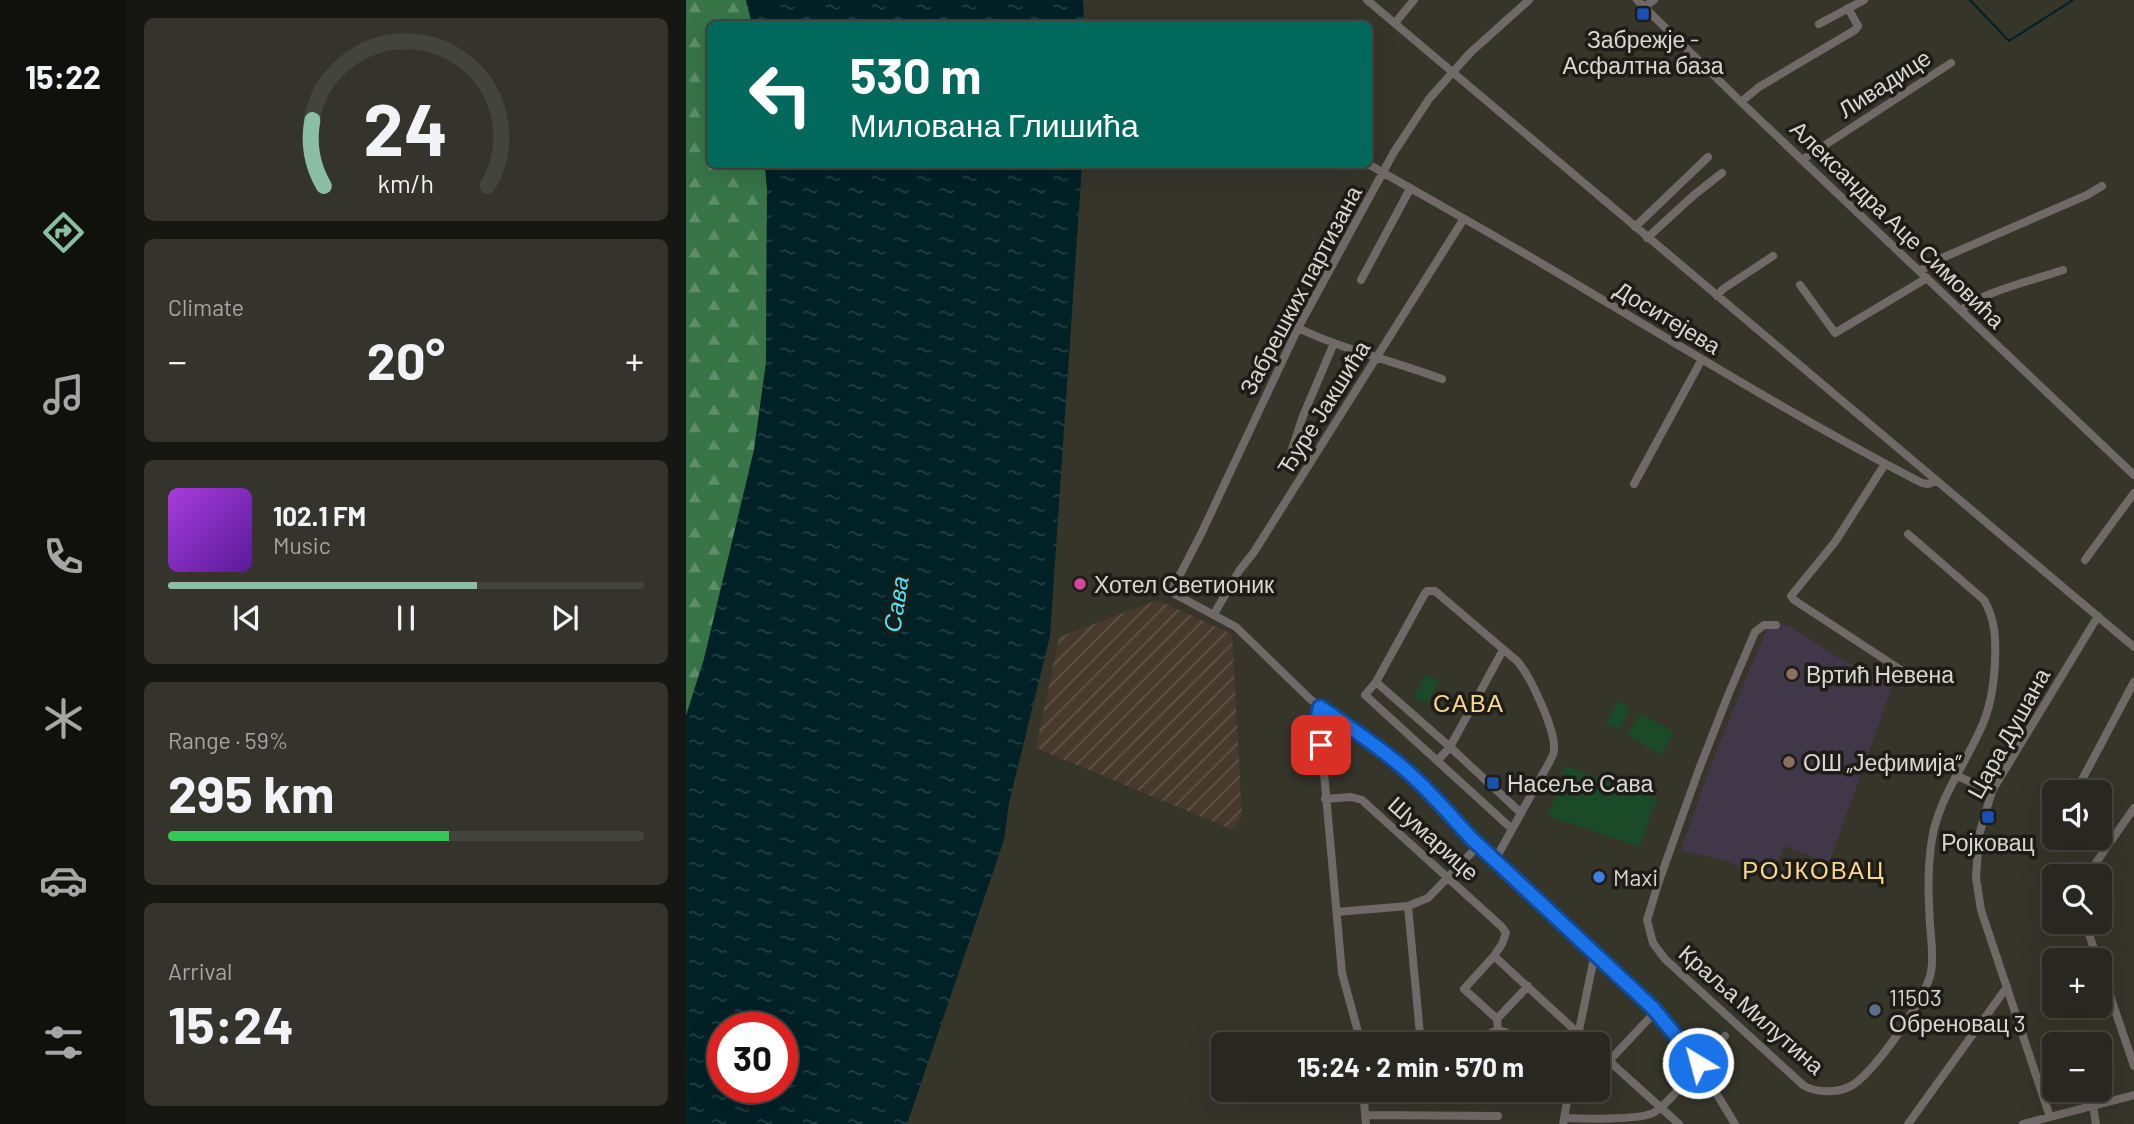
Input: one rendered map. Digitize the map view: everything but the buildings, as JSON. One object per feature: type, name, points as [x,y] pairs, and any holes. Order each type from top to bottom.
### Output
[{"type":"street","points":[[1367,0],[2134,647]]},
{"type":"street","points":[[1395,23],[1414,0]]},
{"type":"street","name":"Забрешких партизана","points":[[1214,614],[1171,592],[1298,328],[1413,121],[1452,73],[1529,0]]},
{"type":"street","name":"Александра Аце Симовића","points":[[1637,0],[2134,475]]},
{"type":"street","points":[[1644,7],[1654,0]]},
{"type":"street","points":[[1819,24],[1864,0]]},
{"type":"street","points":[[1741,102],[1759,87],[1855,30],[1858,26],[1849,8]]},
{"type":"street","name":"Ливадице","points":[[1802,160],[1951,63]]},
{"type":"street","points":[[1635,227],[1708,157]]},
{"type":"street","name":"Доситејева","points":[[1372,166],[1885,464],[1927,484],[1937,481]]},
{"type":"street","points":[[1647,238],[1722,173]]},
{"type":"street","points":[[1920,271],[1942,258],[2102,186]]},
{"type":"street","points":[[1360,280],[1410,189]]},
{"type":"street","name":"Ђуре Јакшића","points":[[1214,614],[1234,577],[1254,552],[1463,220]]},
{"type":"street","points":[[1717,296],[1773,256]]},
{"type":"street","points":[[1961,311],[1968,304],[2017,284],[2063,270]]},
{"type":"street","points":[[1800,285],[1835,333],[1927,278]]},
{"type":"street","points":[[1298,328],[1334,343],[1442,379]]},
{"type":"street","points":[[1289,458],[1303,416],[1334,343]]},
{"type":"street","points":[[1634,484],[1702,359]]},
{"type":"street","points":[[1885,464],[1835,542],[1791,596],[1904,672]]},
{"type":"street","points":[[2085,560],[2134,493]]},
{"type":"street","name":"Краља Милутина","points":[[1776,625],[1768,624],[1755,632],[1734,680],[1698,772],[1647,920],[1650,936],[1658,953],[1809,1089],[1841,1090],[1862,1078],[1904,1024],[1931,975],[1933,959],[1928,861],[1935,827],[1982,726],[1994,678],[1994,625],[1991,613],[1983,600],[1908,534]]},
{"type":"street","points":[[1495,860],[1550,761],[1555,747],[1530,677],[1517,661],[1435,591],[1427,591],[1376,682],[1365,695],[1512,829]]},
{"type":"street","points":[[1214,614],[1236,627],[1300,691],[1409,772],[1478,845],[1656,1011],[1698,1064],[1735,1124]]},
{"type":"street","name":"Цара Душана","points":[[2050,1117],[1981,910],[1976,877],[1979,835],[1992,791],[2098,616]]},
{"type":"street","points":[[1438,761],[1450,747],[1503,650]]},
{"type":"street","points":[[1376,682],[1521,813]]},
{"type":"street","points":[[2082,780],[2134,682]]},
{"type":"street","points":[[1320,707],[1318,717],[1342,973],[1357,1032]]},
{"type":"street","points":[[1957,776],[1992,791]]},
{"type":"street","name":"Шумарице","points":[[1325,799],[1355,797],[1362,800],[1449,877],[1506,933],[1494,956]]},
{"type":"street","points":[[2096,864],[2130,821],[2134,808]]},
{"type":"street","points":[[1337,912],[1408,906],[1428,898],[1478,845]]},
{"type":"street","points":[[1408,906],[1420,1032]]},
{"type":"street","points":[[1578,1032],[1595,953]]},
{"type":"street","points":[[1498,1030],[1497,1019],[1464,989],[1494,956],[1577,1032]]},
{"type":"street","points":[[1497,1019],[1528,986]]},
{"type":"street","points":[[1908,1124],[2007,987]]},
{"type":"street","points":[[2112,1001],[2134,1066]]},
{"type":"street","points":[[1610,1060],[1656,1011]]},
{"type":"street","points":[[1494,1032],[1505,1032]]},
{"type":"street","points":[[1567,1102],[1564,1121],[1652,1114],[1725,1036]]},
{"type":"street","points":[[1610,1062],[1679,1124]]},
{"type":"street","points":[[2023,1124],[2134,1095]]},
{"type":"street","points":[[2093,1106],[2096,1124]]},
{"type":"street","points":[[1366,1119],[1498,1116]]},
{"type":"shaded area","points":[[1158,600],[1232,634],[1242,816],[1233,830],[1036,748],[1059,637]]},
{"type":"shaded area","name":"ОШ „Јефимија”","points":[[1777,622],[1793,628],[1842,660],[1893,684],[1829,863],[1784,846],[1771,879],[1727,861],[1681,850],[1742,688],[1767,629]]},
{"type":"green space","points":[[686,0],[746,0],[751,21],[707,21],[707,168],[765,168],[766,363],[754,450],[704,659],[686,716]]},
{"type":"green space","points":[[1426,674],[1439,681],[1427,704],[1414,697]]},
{"type":"green space","points":[[1618,701],[1630,708],[1619,730],[1606,723]]},
{"type":"green space","points":[[1640,713],[1674,732],[1661,755],[1627,735]]},
{"type":"green space","points":[[1565,766],[1657,798],[1640,847],[1548,816]]},
{"type":"water","points":[[746,0],[1083,0],[1084,21],[751,21]]},
{"type":"water","name":"Сава","points":[[765,168],[1082,168],[1050,636],[1009,803],[1004,840],[907,1124],[686,1124],[686,716],[704,659],[754,450],[766,363]]},
{"type":"waterway","points":[[1970,0],[2009,41],[2073,0]]},
{"type":"place","name":"Забрежје - Асфалтна база","points":[[1643,14]]},
{"type":"place","name":"Хотел Светионик","points":[[1080,584]]},
{"type":"place","name":"Вртић Невена","points":[[1792,674]]},
{"type":"place","name":"ОШ „Јефимија”","points":[[1789,762]]},
{"type":"place","name":"Насеље Сава","points":[[1493,783]]},
{"type":"place","name":"Ројковац","points":[[1988,817]]},
{"type":"place","name":"Maxi","points":[[1599,877]]},
{"type":"place","name":"11503 Обреновац 3","points":[[1875,1010]]},
{"type":"district","name":"САВА","points":[[1469,702]]},
{"type":"district","name":"РОЈКОВАЦ","points":[[1814,869]]},
{"type":"route","points":[[1321,745],[1318,717],[1320,707],[1409,772],[1471,838],[1653,1008],[1698,1063]]}]
